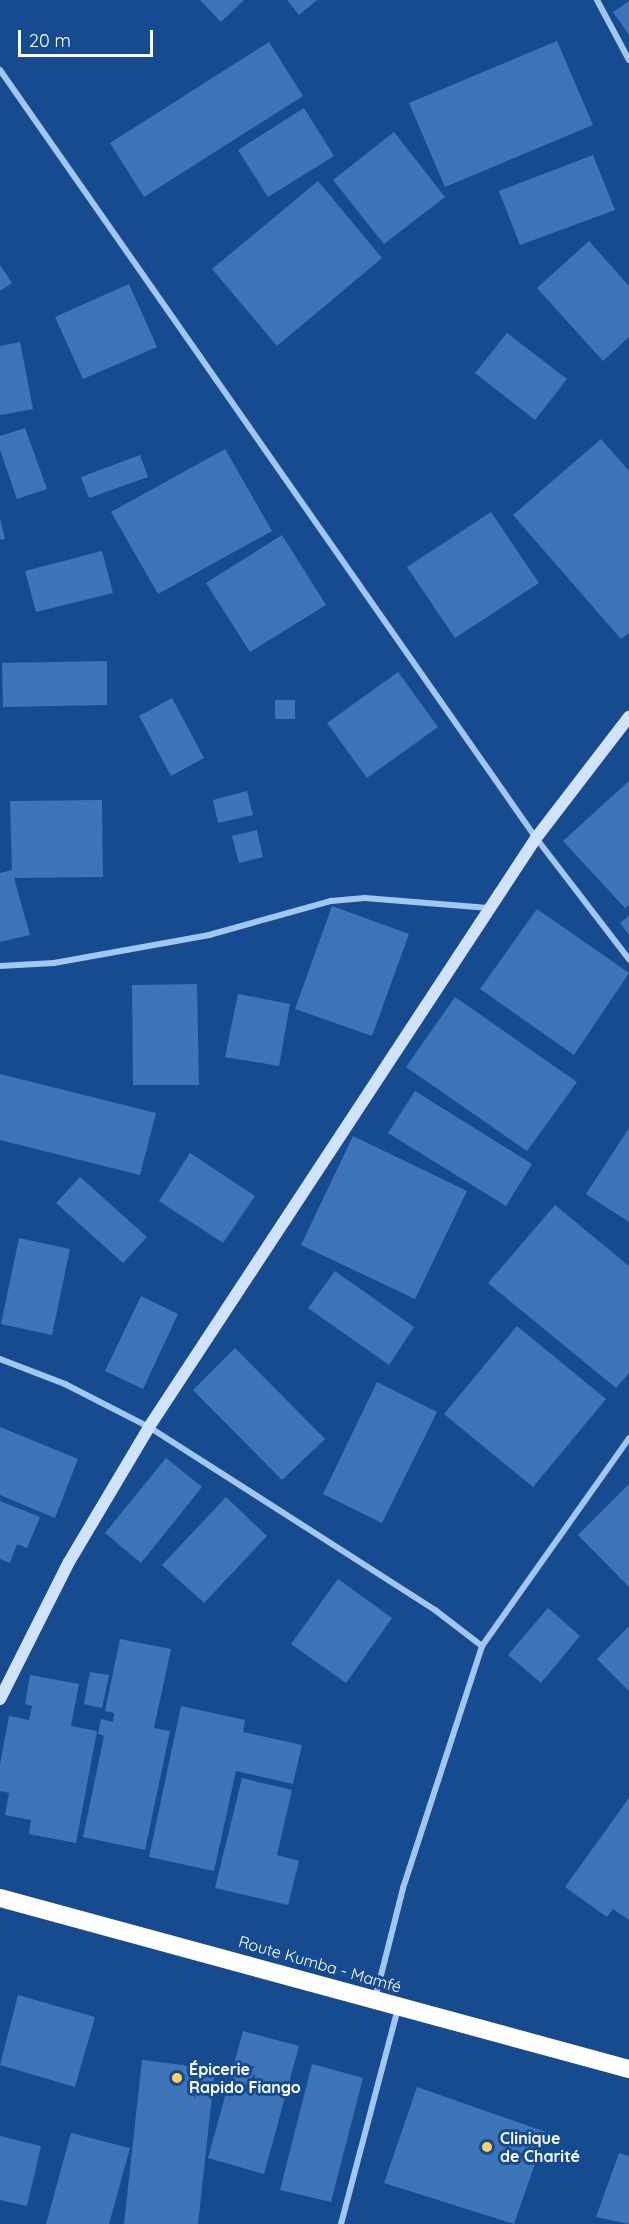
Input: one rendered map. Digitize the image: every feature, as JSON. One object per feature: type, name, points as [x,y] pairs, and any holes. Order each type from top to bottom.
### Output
[{"type":"highway","name":"Route Kumba - Mamfé","points":[[0,1898],[629,2069]]},
{"type":"main road","points":[[0,1699],[69,1562],[149,1427],[536,838],[629,717]]},
{"type":"street","points":[[597,0],[629,60]]},
{"type":"street","points":[[0,70],[536,838],[629,959]]},
{"type":"street","points":[[0,966],[54,963],[209,935],[332,901],[365,898],[489,908]]},
{"type":"street","points":[[0,1359],[64,1384],[149,1427],[435,1610],[482,1646]]},
{"type":"street","points":[[375,2000],[404,1888],[482,1646],[629,1438]]},
{"type":"street","points":[[341,2224],[399,2006]]},
{"type":"building","points":[[200,0],[244,0],[221,22]]},
{"type":"building","points":[[287,0],[317,0],[299,15]]},
{"type":"building","points":[[629,1],[629,35],[613,12]]},
{"type":"building","points":[[557,41],[593,125],[445,187],[409,103]]},
{"type":"building","points":[[269,42],[303,96],[144,197],[110,143]]},
{"type":"building","points":[[304,108],[334,156],[268,197],[238,150]]},
{"type":"building","points":[[394,132],[445,197],[384,244],[333,180]]},
{"type":"building","points":[[593,155],[615,210],[520,245],[499,191]]},
{"type":"building","points":[[318,181],[382,258],[277,346],[212,269]]},
{"type":"building","points":[[589,241],[629,286],[629,337],[603,361],[537,288]]},
{"type":"building","points":[[0,265],[12,283],[0,291]]},
{"type":"building","points":[[129,284],[157,347],[83,379],[55,317]]},
{"type":"building","points":[[507,333],[567,379],[535,420],[475,373]]},
{"type":"building","points":[[20,342],[33,409],[0,415],[0,346]]},
{"type":"building","points":[[25,428],[47,489],[17,499],[0,450],[0,436]]},
{"type":"building","points":[[601,439],[629,471],[629,633],[621,639],[513,515]]},
{"type":"building","points":[[225,449],[272,531],[158,594],[111,512]]},
{"type":"building","points":[[140,455],[148,477],[89,498],[81,477]]},
{"type":"building","points":[[491,512],[539,583],[455,638],[407,567]]},
{"type":"building","points":[[0,518],[5,539],[0,540]]},
{"type":"building","points":[[282,535],[326,605],[250,652],[206,583]]},
{"type":"building","points":[[102,551],[113,593],[36,612],[25,571]]},
{"type":"building","points":[[107,661],[107,705],[3,707],[2,663]]},
{"type":"building","points":[[398,672],[438,727],[367,778],[327,723]]},
{"type":"building","points":[[172,698],[204,758],[171,776],[139,716]]},
{"type":"building","points":[[275,700],[295,700],[295,719],[275,719]]},
{"type":"building","points":[[629,781],[629,905],[625,908],[563,841]]},
{"type":"building","points":[[247,791],[253,815],[218,823],[213,800]]},
{"type":"building","points":[[102,800],[103,877],[14,878],[30,935],[0,942],[0,873],[12,870],[10,801]]},
{"type":"building","points":[[257,830],[263,857],[239,863],[232,836]]},
{"type":"building","points":[[332,906],[409,934],[372,1036],[295,1009]]},
{"type":"building","points":[[537,909],[629,973],[574,1055],[480,989]]},
{"type":"building","points":[[629,916],[629,935],[620,923]]},
{"type":"building","points":[[197,984],[199,1085],[133,1085],[132,985]]},
{"type":"building","points":[[238,994],[290,1004],[279,1066],[225,1057]]},
{"type":"building","points":[[455,997],[577,1082],[527,1151],[406,1067]]},
{"type":"building","points":[[0,1074],[156,1113],[140,1175],[0,1140]]},
{"type":"building","points":[[415,1091],[532,1164],[506,1206],[388,1133]]},
{"type":"building","points":[[629,1128],[629,1222],[586,1194]]},
{"type":"building","points":[[353,1136],[467,1191],[415,1299],[301,1245]]},
{"type":"building","points":[[190,1153],[255,1196],[223,1243],[159,1201]]},
{"type":"building","points":[[80,1177],[147,1237],[123,1263],[56,1203]]},
{"type":"building","points":[[555,1205],[629,1266],[629,1373],[616,1388],[488,1283]]},
{"type":"building","points":[[19,1238],[70,1249],[52,1335],[1,1324]]},
{"type":"building","points":[[335,1271],[414,1327],[389,1365],[308,1308]]},
{"type":"building","points":[[141,1296],[178,1314],[143,1389],[105,1371]]},
{"type":"building","points":[[517,1326],[606,1399],[533,1487],[444,1414]]},
{"type":"building","points":[[235,1348],[325,1439],[282,1480],[193,1390]]},
{"type":"building","points":[[377,1382],[437,1412],[382,1523],[323,1494]]},
{"type":"building","points":[[0,1427],[78,1459],[55,1518],[0,1495]]},
{"type":"building","points":[[166,1458],[202,1487],[141,1563],[105,1533]]},
{"type":"building","points":[[629,1484],[629,1587],[578,1535]]},
{"type":"building","points":[[226,1497],[267,1536],[204,1603],[162,1565]]},
{"type":"building","points":[[0,1501],[40,1517],[27,1548],[17,1544],[10,1563],[0,1559]]},
{"type":"building","points":[[338,1579],[392,1618],[346,1683],[291,1644]]},
{"type":"building","points":[[548,1608],[580,1636],[541,1683],[508,1655]]},
{"type":"building","points":[[629,1626],[629,1691],[597,1659]]},
{"type":"building","points":[[120,1639],[171,1649],[154,1728],[170,1731],[145,1850],[83,1837],[104,1736],[98,1734],[101,1719],[113,1722],[114,1713],[105,1711]]},
{"type":"building","points":[[90,1672],[109,1675],[102,1708],[84,1704]]},
{"type":"building","points":[[30,1675],[79,1684],[71,1726],[97,1731],[76,1843],[29,1834],[31,1820],[5,1815],[9,1793],[0,1791],[0,1764],[9,1716],[29,1720],[32,1706],[25,1704]]},
{"type":"building","points":[[181,1706],[245,1720],[243,1732],[302,1745],[293,1784],[236,1771],[214,1871],[149,1857]]},
{"type":"building","points":[[242,1778],[292,1790],[277,1855],[299,1861],[288,1905],[215,1888]]},
{"type":"building","points":[[629,1798],[629,1920],[613,1909],[607,1917],[565,1887]]},
{"type":"building","points":[[18,1995],[95,2017],[75,2087],[0,2065]]},
{"type":"building","points":[[243,2031],[299,2046],[264,2174],[208,2158]]},
{"type":"building","points":[[142,2060],[215,2069],[198,2224],[124,2224]]},
{"type":"building","points":[[312,2064],[363,2078],[331,2202],[280,2190]]},
{"type":"building","points":[[417,2087],[546,2132],[514,2224],[384,2183]]},
{"type":"building","points":[[71,2133],[130,2148],[109,2224],[46,2224]]},
{"type":"building","points":[[0,2136],[41,2146],[27,2206],[0,2200]]},
{"type":"building","points":[[619,2153],[629,2156],[629,2224],[596,2217]]},
{"type":"place","name":"Épicerie Rapido Fiango","points":[[177,2078]]},
{"type":"place","name":"Clinique de Charité","points":[[487,2147]]}]
